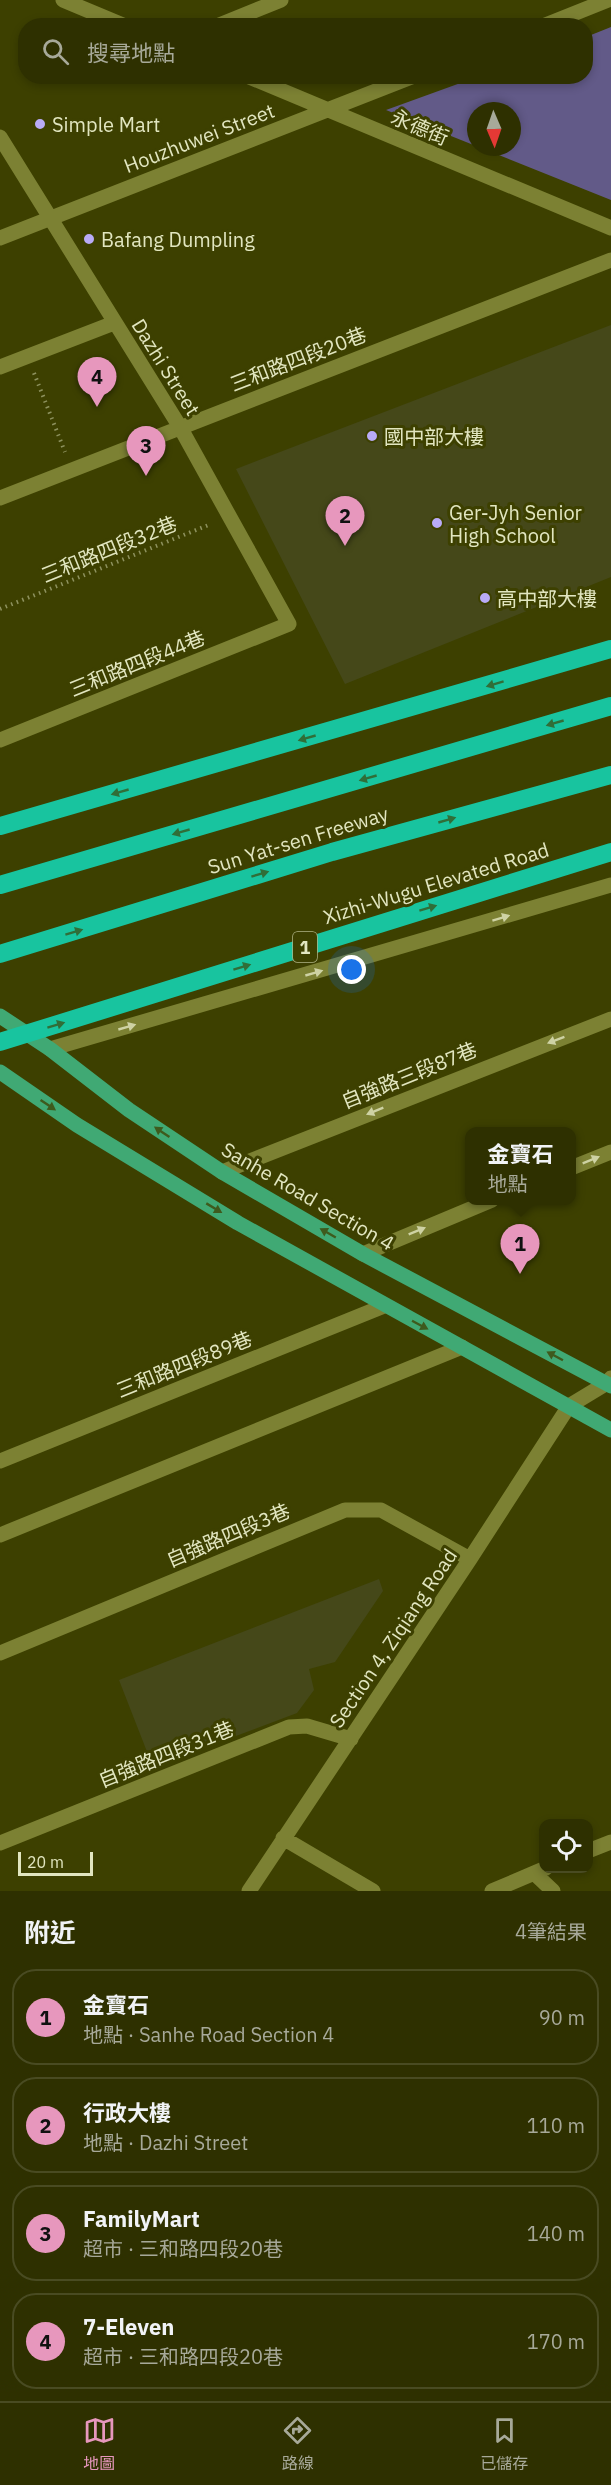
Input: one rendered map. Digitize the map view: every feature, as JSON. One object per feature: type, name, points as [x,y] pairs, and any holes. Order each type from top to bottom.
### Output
[{"type":"highway","points":[[0,826],[611,649]]},
{"type":"highway","name":"Sun Yat-sen Freeway","points":[[0,885],[611,706]]},
{"type":"highway","name":"Sun Yat-sen Freeway","points":[[0,954],[332,852],[611,775]]},
{"type":"highway","name":"Xizhi-Wugu Elevated Road","points":[[0,1042],[611,852]]},
{"type":"main road","name":"Sanhe Road Section 4","points":[[0,1017],[50,1049],[129,1110],[222,1172],[363,1254],[610,1382]]},
{"type":"main road","points":[[0,1072],[77,1125],[237,1223],[611,1430]]},
{"type":"street","points":[[63,0],[106,18]]},
{"type":"street","points":[[237,18],[281,0]]},
{"type":"street","points":[[563,18],[608,0]]},
{"type":"street","name":"永德街","points":[[265,84],[611,228]]},
{"type":"street","name":"Houzhuwei Street","points":[[0,238],[394,84]]},
{"type":"street","name":"Dazhi Street","points":[[0,137],[180,427],[289,624]]},
{"type":"street","name":"三和路四段20巷","points":[[0,498],[611,260]]},
{"type":"street","points":[[0,367],[114,322]]},
{"type":"street","name":"三和路四段44巷","points":[[0,740],[289,624]]},
{"type":"street","points":[[50,1049],[611,885]]},
{"type":"street","name":"自強路三段87巷","points":[[222,1172],[611,1019]]},
{"type":"street","points":[[576,1166],[611,1152]]},
{"type":"street","points":[[363,1254],[480,1205]]},
{"type":"street","name":"三和路四段89巷","points":[[0,1461],[384,1306]]},
{"type":"street","points":[[0,1535],[462,1347]]},
{"type":"street","points":[[569,1406],[610,1382]]},
{"type":"street","name":"Section 4, Ziqiang Road","points":[[249,1891],[471,1559],[569,1406]]},
{"type":"street","name":"自強路四段3巷","points":[[0,1653],[345,1509],[381,1510],[471,1559]]},
{"type":"street","name":"自強路四段31巷","points":[[0,1843],[290,1727],[307,1726],[351,1738]]},
{"type":"street","points":[[283,1838],[373,1891]]},
{"type":"street","points":[[593,1849],[611,1842]]},
{"type":"street","points":[[492,1891],[539,1871]]},
{"type":"street","points":[[541,1873],[553,1891]]},
{"type":"path","points":[[28,356],[72,470]]},
{"type":"path","name":"三和路四段32巷","points":[[0,609],[230,517]]},
{"type":"shaded area","points":[[611,27],[611,200],[501,156],[521,156],[521,102],[467,102],[467,142],[386,110],[458,84],[593,84],[593,34]]},
{"type":"shaded area","name":"Ger-Jyh Senior High School","points":[[611,325],[611,577],[345,684],[236,469]]},
{"type":"shaded area","points":[[379,1579],[383,1591],[335,1662],[309,1669],[314,1690],[297,1713],[153,1767],[119,1680]]},
{"type":"place","name":"Simple Mart","points":[[40,124]]},
{"type":"place","name":"Bafang Dumpling","points":[[89,239]]},
{"type":"place","name":"7-Eleven","points":[[97,407]]},
{"type":"place","name":"國中部大樓","points":[[372,436]]},
{"type":"place","name":"FamilyMart","points":[[146,476]]},
{"type":"place","name":"Ger-Jyh Senior High School","points":[[437,523]]},
{"type":"place","name":"行政大樓","points":[[345,546]]},
{"type":"place","name":"高中部大樓","points":[[485,598]]},
{"type":"place","name":"金寶石","points":[[520,1274]]}]
